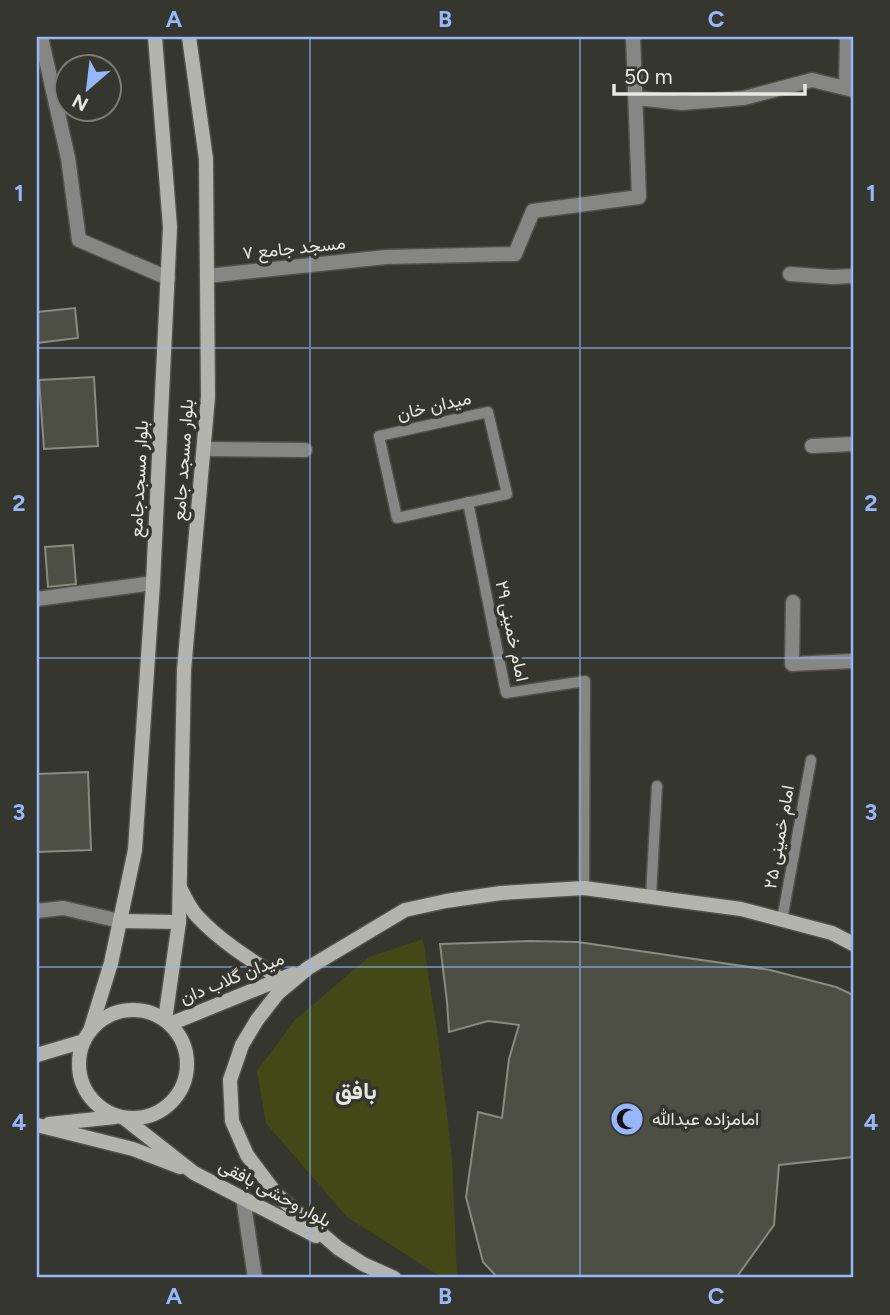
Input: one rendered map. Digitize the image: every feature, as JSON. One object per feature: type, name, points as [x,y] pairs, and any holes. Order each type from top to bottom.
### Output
[{"type":"main road","name":"بلوار مسجدجامع","points":[[87,1036],[111,963],[135,850],[153,583],[170,227],[155,37]]},
{"type":"main road","name":"بلوار مسجد جامع","points":[[167,1022],[179,922],[184,670],[208,397],[206,159],[189,37]]},
{"type":"main road","points":[[179,888],[195,915],[234,950],[281,979]]},
{"type":"main road","points":[[394,1278],[363,1264],[338,1248],[277,1195],[247,1155],[232,1121],[230,1080],[242,1045],[278,993],[308,968],[405,910],[501,893],[584,888],[741,909],[832,933],[853,944]]},
{"type":"main road","points":[[120,921],[179,922]]},
{"type":"main road","name":"میدان گلاب دان","points":[[167,1022],[308,968]]},
{"type":"main road","points":[[37,1125],[121,1117],[141,1118],[158,1113],[172,1103],[182,1089],[187,1072],[187,1054],[181,1038],[167,1022],[150,1013],[133,1010],[117,1012],[103,1019],[87,1036],[79,1059],[80,1077],[88,1094],[100,1108],[121,1117]]},
{"type":"main road","points":[[37,1055],[87,1036]]},
{"type":"main road","name":"بلوار وحشی بافقی","points":[[121,1117],[194,1172]]},
{"type":"main road","name":"بلوار وحشی بافقی","points":[[37,1125],[133,1149],[194,1172],[338,1248]]},
{"type":"street","points":[[41,37],[68,158],[79,240],[168,278]]},
{"type":"street","points":[[633,37],[636,98],[682,103],[744,98],[812,80],[849,89],[847,37]]},
{"type":"street","name":"مسجد جامع ۷","points":[[207,276],[386,257],[515,254],[533,211],[639,197],[636,98]]},
{"type":"street","points":[[790,274],[853,276]]},
{"type":"street","points":[[812,446],[853,443]]},
{"type":"street","points":[[204,449],[305,450]]},
{"type":"street","points":[[37,599],[153,583]]},
{"type":"street","points":[[793,602],[792,664],[853,661]]},
{"type":"street","points":[[37,911],[63,908],[120,921]]},
{"type":"street","points":[[243,1198],[255,1278]]},
{"type":"lane","name":"میدان خان","points":[[488,412],[507,494],[468,502],[397,518],[379,436],[488,412]]},
{"type":"lane","name":"امام خمینی ۲۹","points":[[468,502],[506,693],[585,681],[584,888]]},
{"type":"lane","name":"امام خمینی ۲۵","points":[[782,919],[810,760]]},
{"type":"lane","points":[[651,896],[657,786]]},
{"type":"lane","points":[[246,1278],[255,1278]]},
{"type":"green space","points":[[423,939],[452,1158],[457,1278],[443,1278],[347,1217],[266,1123],[257,1071],[295,1020],[369,957]]},
{"type":"building","points":[[75,308],[78,338],[37,343],[37,312]]},
{"type":"building","points":[[94,377],[98,446],[44,449],[39,380]]},
{"type":"building","points":[[73,545],[76,584],[48,587],[45,547]]},
{"type":"building","points":[[88,772],[91,850],[37,852],[37,774]]},
{"type":"building","points":[[578,942],[770,970],[836,987],[853,995],[853,1157],[779,1165],[774,1225],[736,1278],[498,1278],[483,1262],[466,1197],[478,1112],[502,1118],[509,1059],[519,1025],[488,1021],[449,1032],[440,944]]},
{"type":"place","name":"امامزاده عبدالله","points":[[627,1119]]},
{"type":"district","name":"بافق","points":[[356,1090]]}]
